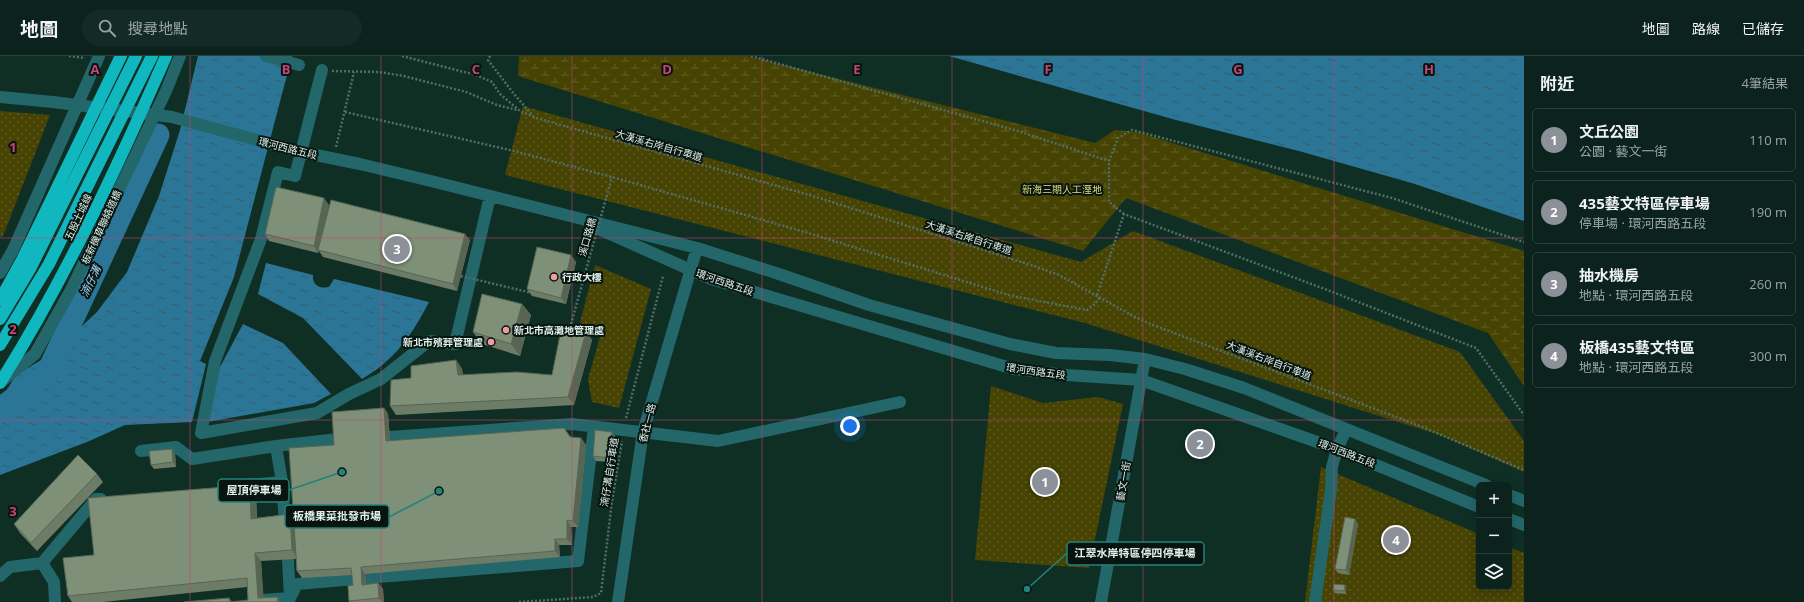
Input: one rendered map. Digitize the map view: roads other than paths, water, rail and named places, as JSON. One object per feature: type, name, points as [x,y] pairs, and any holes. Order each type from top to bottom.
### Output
[{"type":"highway","points":[[0,300],[22,260],[120,56]]},
{"type":"highway","points":[[0,319],[30,269],[136,56]]},
{"type":"highway","points":[[0,345],[49,264],[152,56]]},
{"type":"highway","name":"五股土城線","points":[[0,383],[71,260],[135,126],[166,56]]},
{"type":"street","points":[[0,273],[13,250],[99,56]]},
{"type":"street","name":"板新機車聯絡道橋","points":[[0,383],[35,354],[71,290],[166,91],[180,56]]},
{"type":"street","points":[[266,56],[299,65]]},
{"type":"street","points":[[322,70],[295,176],[278,172],[261,239],[215,361],[201,434],[317,413],[349,394],[381,379],[429,341],[455,344],[490,196]]},
{"type":"street","name":"環河西路五段","points":[[0,98],[53,102],[172,117],[301,152],[360,164],[697,248],[869,305],[1010,344],[1056,353],[1110,355],[1145,360],[1185,369],[1244,388],[1478,482]]},
{"type":"street","name":"環河西路五段","points":[[572,217],[710,279],[1014,369],[1067,375],[1141,380],[1337,448],[1476,506]]},
{"type":"street","name":"香社一路","points":[[618,602],[643,432],[689,269],[697,248]]},
{"type":"street","name":"藝文一街","points":[[1101,602],[1145,360]]},
{"type":"street","points":[[390,437],[572,424],[718,441],[900,402]]},
{"type":"street","points":[[290,600],[298,584],[578,561],[594,427]]},
{"type":"street","points":[[1315,602],[1331,490],[1332,467],[1337,448],[1346,430]]},
{"type":"street","points":[[142,451],[176,447],[192,459],[276,446],[338,439]]},
{"type":"street","points":[[276,446],[282,482],[285,524]]},
{"type":"street","points":[[212,488],[282,482]]},
{"type":"street","points":[[1512,496],[1524,501]]},
{"type":"street","points":[[0,576],[10,567],[42,562],[96,499],[111,498]]},
{"type":"street","points":[[1512,520],[1524,525]]},
{"type":"street","points":[[288,560],[290,600]]},
{"type":"street","points":[[42,562],[54,582],[55,602]]},
{"type":"street","points":[[263,600],[290,600]]},
{"type":"water","points":[[198,56],[292,56],[234,277],[200,361],[206,364],[192,422],[125,425],[87,442],[0,475],[0,401],[16,375],[53,353],[97,312],[127,272],[159,196],[180,130]]},
{"type":"water","points":[[949,56],[1524,56],[1524,221],[1415,184],[1299,151],[1176,120]]},
{"type":"water","points":[[266,263],[313,275],[315,284],[320,287],[329,287],[334,279],[429,302],[402,346],[384,364],[362,379],[303,318],[258,294]]},
{"type":"water","points":[[243,324],[283,343],[331,394],[314,403],[207,422],[220,367]]},
{"type":"waterway","name":"湳仔溝","points":[[0,409],[47,374],[158,135]]},
{"type":"place","name":"抽水機房","points":[[397,249]]},
{"type":"place","name":"行政大樓","points":[[554,277]]},
{"type":"place","name":"新北市高灘地管理處","points":[[506,330]]},
{"type":"place","name":"新北市殯葬管理處","points":[[491,342]]},
{"type":"place","name":"435藝文特區停車場","points":[[1200,444]]},
{"type":"place","name":"屋頂停車場","points":[[342,472]]},
{"type":"place","name":"文丘公園","points":[[1045,482]]},
{"type":"place","name":"板橋果菜批發市場","points":[[439,491]]},
{"type":"place","name":"板橋435藝文特區","points":[[1396,540]]},
{"type":"place","name":"江翠水岸特區停四停車場","points":[[1027,589]]},
{"type":"park label","name":"新海三期人工溼地","points":[[1062,189]]}]
